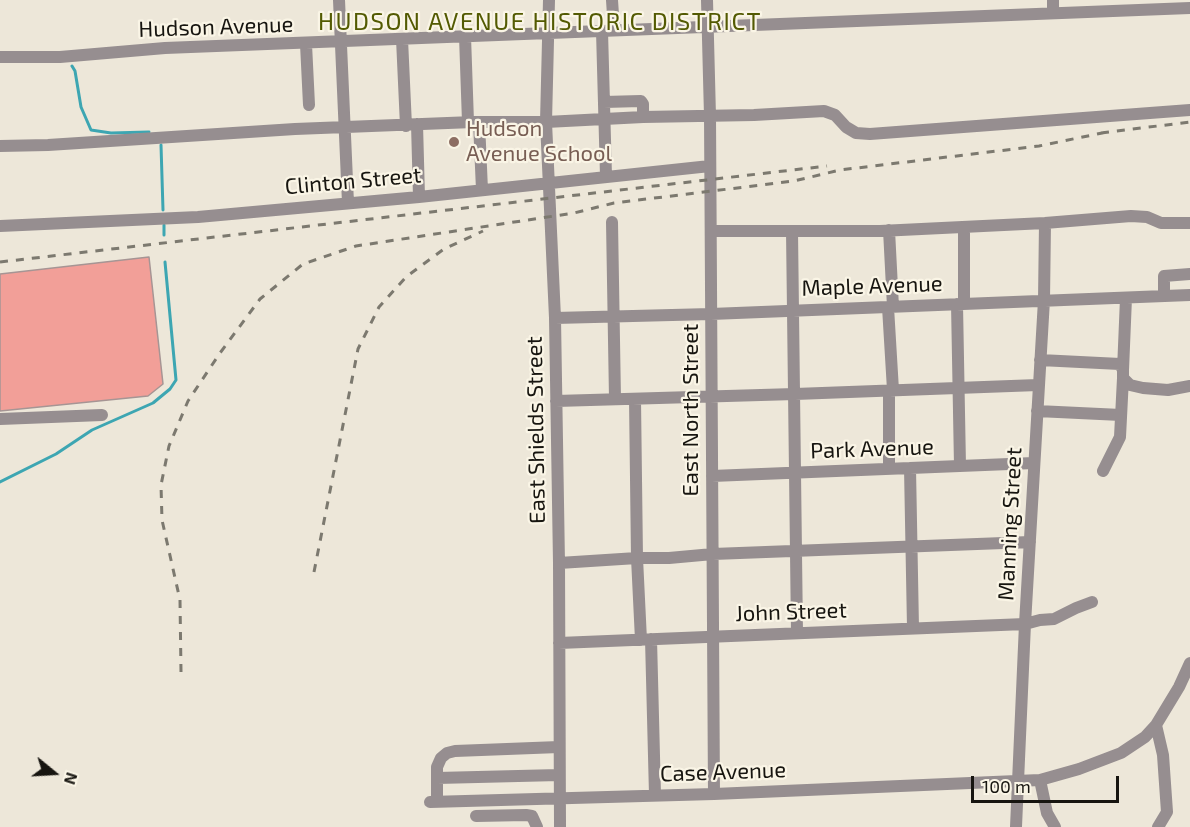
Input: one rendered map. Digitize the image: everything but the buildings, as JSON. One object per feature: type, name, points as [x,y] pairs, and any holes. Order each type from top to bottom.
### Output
[{"type":"street","points":[[339,0],[339,43],[348,203]]},
{"type":"street","name":"East Shields Street","points":[[549,0],[546,122],[555,318],[560,827]]},
{"type":"street","points":[[606,176],[604,102],[612,0]]},
{"type":"street","name":"East North Street","points":[[707,0],[710,116],[714,794]]},
{"type":"street","name":"Hudson Avenue","points":[[0,57],[60,57],[165,48],[339,43],[707,26],[1053,6],[1190,8]]},
{"type":"street","points":[[465,36],[482,190]]},
{"type":"street","points":[[402,39],[418,197]]},
{"type":"street","points":[[306,44],[309,105]]},
{"type":"street","points":[[604,102],[641,101],[643,117]]},
{"type":"street","points":[[0,146],[48,145],[266,130],[643,117],[754,116],[824,111],[835,115],[846,127],[856,133],[870,134],[1190,110]]},
{"type":"street","name":"Clinton Street","points":[[0,226],[198,217],[418,197],[710,166]]},
{"type":"street","points":[[711,231],[889,230],[1045,223],[1131,216],[1147,217],[1161,223],[1190,223]]},
{"type":"street","points":[[612,222],[615,399]]},
{"type":"street","name":"Manning Street","points":[[1016,827],[1044,300],[1045,223]]},
{"type":"street","points":[[960,466],[959,388],[964,227]]},
{"type":"street","points":[[889,230],[891,307],[889,469]]},
{"type":"street","points":[[792,231],[797,633]]},
{"type":"street","points":[[1164,296],[1164,276],[1190,274]]},
{"type":"street","name":"Maple Avenue","points":[[555,318],[1190,295]]},
{"type":"street","points":[[1103,471],[1120,437],[1126,298]]},
{"type":"street","points":[[1040,360],[1120,364],[1130,385],[1143,388],[1168,390],[1190,386]]},
{"type":"street","points":[[555,401],[1038,385]]},
{"type":"street","points":[[635,399],[637,558],[646,640],[655,795]]},
{"type":"street","points":[[1037,411],[1121,414]]},
{"type":"street","points":[[0,419],[102,415]]},
{"type":"street","name":"Park Avenue","points":[[712,476],[1034,463]]},
{"type":"street","points":[[910,468],[913,628]]},
{"type":"street","points":[[559,563],[713,554],[1030,542]]},
{"type":"street","name":"John Street","points":[[559,643],[1025,624],[1054,619],[1092,603]]},
{"type":"street","name":"Case Avenue","points":[[436,778],[434,802],[714,794],[1040,780],[1079,769],[1121,753],[1145,737],[1156,725],[1179,687],[1190,663]]},
{"type":"street","points":[[1156,725],[1163,755],[1167,812],[1158,827]]},
{"type":"street","points":[[559,747],[447,753],[441,758],[436,778],[559,775]]},
{"type":"street","points":[[1040,780],[1047,813],[1055,827]]},
{"type":"street","points":[[476,801],[476,822],[526,815],[532,816],[537,827]]},
{"type":"waterway","points":[[72,66],[75,71],[81,107],[91,130],[111,133],[149,132]]},
{"type":"waterway","points":[[161,145],[163,210]]},
{"type":"waterway","points":[[164,225],[164,235]]},
{"type":"waterway","points":[[0,482],[56,454],[92,430],[153,403],[170,389],[176,380],[165,262]]},
{"type":"railway","points":[[1101,133],[1190,122]]},
{"type":"railway","points":[[181,672],[180,600],[162,520],[161,485],[169,446],[188,401],[220,353],[260,299],[303,264],[356,246],[574,213],[614,203],[794,181],[840,170],[1039,146],[1107,132]]},
{"type":"railway","points":[[0,262],[827,166]]},
{"type":"railway","points":[[314,572],[358,349],[379,307],[406,277],[444,249],[483,231]]},
{"type":"place","name":"Hudson Avenue School","points":[[454,142]]},
{"type":"district","name":"HUDSON AVENUE HISTORIC DISTRICT","points":[[540,22]]}]
